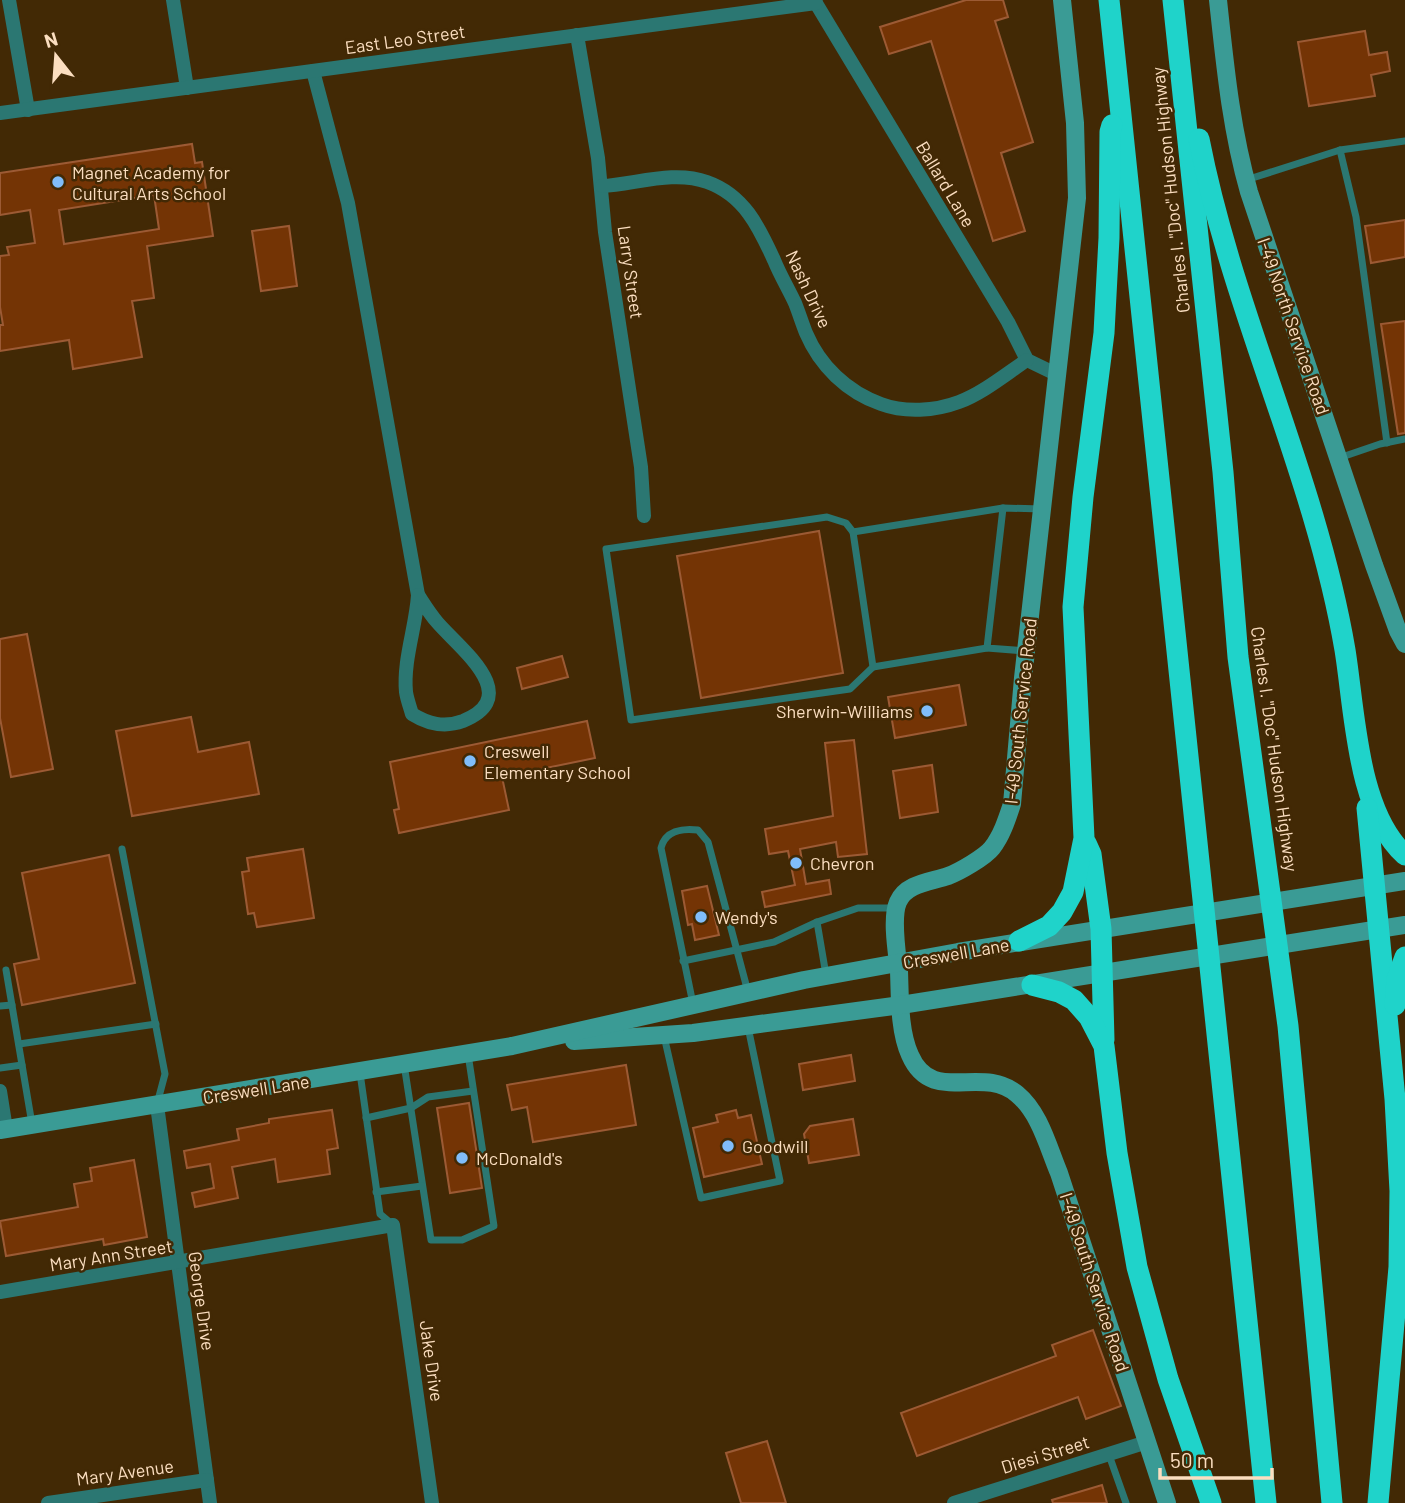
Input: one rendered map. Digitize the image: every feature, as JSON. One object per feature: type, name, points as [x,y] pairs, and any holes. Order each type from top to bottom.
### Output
[{"type":"highway","points":[[1109,0],[1266,1503]]},
{"type":"highway","points":[[1173,4],[1218,223],[1239,294],[1294,451],[1329,575],[1344,647],[1364,778],[1392,1060],[1400,1191],[1399,1267],[1378,1503]]},
{"type":"highway","name":"Charles I. \"Doc\" Hudson Highway","points":[[1173,4],[1223,472],[1238,657],[1288,1026],[1332,1503]]},
{"type":"highway","points":[[1019,942],[1049,926],[1062,912],[1073,892],[1084,838],[1073,607],[1083,497],[1104,334],[1110,238],[1110,132],[1119,100]]},
{"type":"highway","points":[[1364,778],[1382,826],[1391,842],[1405,855]]},
{"type":"highway","points":[[1084,838],[1091,854],[1101,929],[1104,1046],[1117,1153],[1137,1267],[1168,1379],[1211,1503]]},
{"type":"highway","points":[[1392,1060],[1397,979],[1405,957]]},
{"type":"highway","points":[[1032,985],[1059,992],[1074,1000],[1089,1017],[1104,1046]]},
{"type":"street","points":[[9,0],[28,110]]},
{"type":"street","name":"I-49 South Service Road","points":[[1062,0],[1077,160],[1074,236],[1026,651],[1012,804],[991,850],[962,869],[911,888],[898,901],[895,919],[898,963],[908,1053],[917,1069],[933,1081],[958,1083],[982,1080],[1000,1086],[1017,1094],[1039,1124],[1059,1173],[1167,1503]]},
{"type":"street","name":"I-49 North Service Road","points":[[1218,0],[1229,102],[1246,180],[1386,600],[1405,643]]},
{"type":"street","points":[[177,1],[187,88]]},
{"type":"street","name":"East Leo Street","points":[[0,113],[815,2]]},
{"type":"street","name":"Ballard Lane","points":[[815,2],[1008,322],[1027,360]]},
{"type":"street","name":"Larry Street","points":[[577,35],[602,186],[605,232],[641,467],[645,516]]},
{"type":"street","points":[[313,71],[348,203],[418,596],[406,693],[412,714],[429,724],[455,724],[477,715],[488,701],[488,687],[480,666],[438,622],[418,596]]},
{"type":"street","name":"Nash Drive","points":[[602,186],[688,177],[715,186],[739,201],[762,232],[807,334],[826,365],[838,379],[868,399],[887,406],[925,409],[961,401],[1027,360]]},
{"type":"street","points":[[1027,360],[1058,375]]},
{"type":"street","name":"Creswell Lane","points":[[3,1129],[512,1046],[748,992],[898,963],[1405,881]]},
{"type":"street","name":"Creswell Lane","points":[[512,1046],[747,1026],[1032,985],[1405,925]]},
{"type":"street","points":[[0,1091],[3,1129]]},
{"type":"street","name":"George Drive","points":[[157,1105],[176,1264],[210,1503]]},
{"type":"street","name":"Mary Ann Street","points":[[0,1292],[393,1225]]},
{"type":"street","name":"Jake Drive","points":[[393,1225],[432,1503]]},
{"type":"street","name":"Diesi Street","points":[[954,1503],[1147,1442]]},
{"type":"street","name":"Mary Avenue","points":[[48,1503],[207,1480]]},
{"type":"lane","points":[[1246,180],[1340,150],[1405,141]]},
{"type":"lane","points":[[1340,150],[1356,217],[1387,443]]},
{"type":"lane","points":[[1338,458],[1405,439]]},
{"type":"lane","points":[[853,532],[1003,508],[1042,509]]},
{"type":"lane","points":[[987,648],[1003,508]]},
{"type":"lane","points":[[873,667],[853,532],[846,523],[827,517],[606,549],[631,720],[850,689],[873,667],[987,648],[1026,651]]},
{"type":"lane","points":[[693,1006],[661,848],[663,840],[674,831],[698,830],[708,842],[748,992]]},
{"type":"lane","points":[[122,849],[165,1074],[157,1105]]},
{"type":"lane","points":[[683,961],[775,943],[817,922],[858,908],[897,908]]},
{"type":"lane","points":[[817,922],[827,976]]},
{"type":"lane","points":[[6,970],[33,1124]]},
{"type":"lane","points":[[0,1006],[12,1005]]},
{"type":"lane","points":[[19,1044],[156,1024]]},
{"type":"lane","points":[[663,1035],[701,1198],[780,1181],[747,1026]]},
{"type":"lane","points":[[404,1064],[430,1240],[462,1240],[494,1226],[468,1053]]},
{"type":"lane","points":[[0,1068],[22,1065]]},
{"type":"lane","points":[[359,1071],[380,1214],[393,1225]]},
{"type":"lane","points":[[366,1118],[411,1108],[428,1097],[473,1091]]},
{"type":"lane","points":[[376,1192],[422,1186]]},
{"type":"lane","points":[[1110,1455],[1126,1503]]},
{"type":"building","points":[[966,0],[1003,0],[1008,17],[995,21],[1033,142],[1001,153],[1025,231],[993,241],[931,41],[889,54],[880,27]]},
{"type":"building","points":[[1365,31],[1369,55],[1387,52],[1390,71],[1371,75],[1375,96],[1309,106],[1298,42]]},
{"type":"building","points":[[192,144],[195,163],[202,162],[213,236],[147,246],[154,298],[132,301],[142,357],[73,369],[69,340],[0,351],[0,325],[3,325],[0,307],[0,256],[9,255],[7,247],[35,243],[30,210],[0,215],[0,173]],"holes":[[[154,195],[159,229],[64,244],[59,210]]]},
{"type":"building","points":[[1405,220],[1405,257],[1371,263],[1365,226]]},
{"type":"building","points":[[289,226],[297,286],[261,291],[252,231]]},
{"type":"building","points":[[1405,321],[1405,433],[1398,434],[1381,324]]},
{"type":"building","points":[[819,531],[843,673],[701,698],[677,556]]},
{"type":"building","points":[[27,634],[53,769],[11,777],[0,718],[0,639]]},
{"type":"building","points":[[562,656],[568,677],[522,689],[517,668]]},
{"type":"building","name":"Sherwin-Williams","points":[[959,685],[966,725],[895,738],[888,697]]},
{"type":"building","points":[[191,717],[198,752],[249,742],[259,794],[132,816],[116,731]]},
{"type":"building","points":[[587,721],[595,758],[502,777],[509,810],[399,833],[394,810],[399,809],[390,762]]},
{"type":"building","points":[[854,740],[867,854],[838,857],[836,842],[800,849],[806,884],[829,880],[831,894],[765,907],[762,892],[795,885],[788,851],[769,854],[765,829],[833,816],[825,743]]},
{"type":"building","points":[[932,765],[938,812],[900,818],[893,771]]},
{"type":"building","points":[[303,849],[314,918],[257,927],[254,913],[248,914],[242,872],[249,871],[247,858]]},
{"type":"building","points":[[109,855],[135,983],[22,1005],[14,964],[39,959],[22,873]]},
{"type":"building","name":"Wendy's","points":[[707,886],[719,935],[695,940],[692,924],[688,925],[682,891]]},
{"type":"building","points":[[851,1055],[855,1081],[803,1090],[799,1064]]},
{"type":"building","points":[[626,1065],[636,1125],[533,1142],[527,1107],[512,1110],[507,1085]]},
{"type":"building","points":[[469,1103],[482,1188],[450,1193],[437,1108]]},
{"type":"building","points":[[332,1110],[338,1148],[327,1150],[330,1174],[278,1182],[275,1159],[232,1167],[238,1198],[195,1207],[192,1193],[214,1188],[210,1164],[187,1168],[184,1151],[239,1140],[237,1129],[269,1123],[269,1119]]},
{"type":"building","name":"Goodwill","points":[[736,1110],[738,1118],[751,1115],[762,1164],[704,1177],[693,1128],[718,1122],[716,1115]]},
{"type":"building","points":[[853,1119],[859,1155],[809,1163],[804,1134],[810,1126]]},
{"type":"building","points":[[134,1160],[147,1237],[104,1245],[103,1239],[6,1256],[0,1221],[78,1207],[74,1184],[92,1181],[90,1168]]},
{"type":"building","points":[[1093,1330],[1121,1406],[1086,1419],[1078,1397],[917,1456],[901,1413],[1056,1356],[1052,1345]]},
{"type":"building","points":[[767,1441],[786,1503],[741,1503],[726,1453]]},
{"type":"building","points":[[1102,1485],[1107,1503],[1053,1503],[1052,1500]]},
{"type":"place","name":"Magnet Academy for Cultural Arts School","points":[[58,182]]},
{"type":"place","name":"Sherwin-Williams","points":[[927,711]]},
{"type":"place","name":"Creswell Elementary School","points":[[470,761]]},
{"type":"place","name":"Chevron","points":[[796,863]]},
{"type":"place","name":"Wendy's","points":[[701,917]]},
{"type":"place","name":"Goodwill","points":[[728,1146]]},
{"type":"place","name":"McDonald's","points":[[462,1158]]}]
